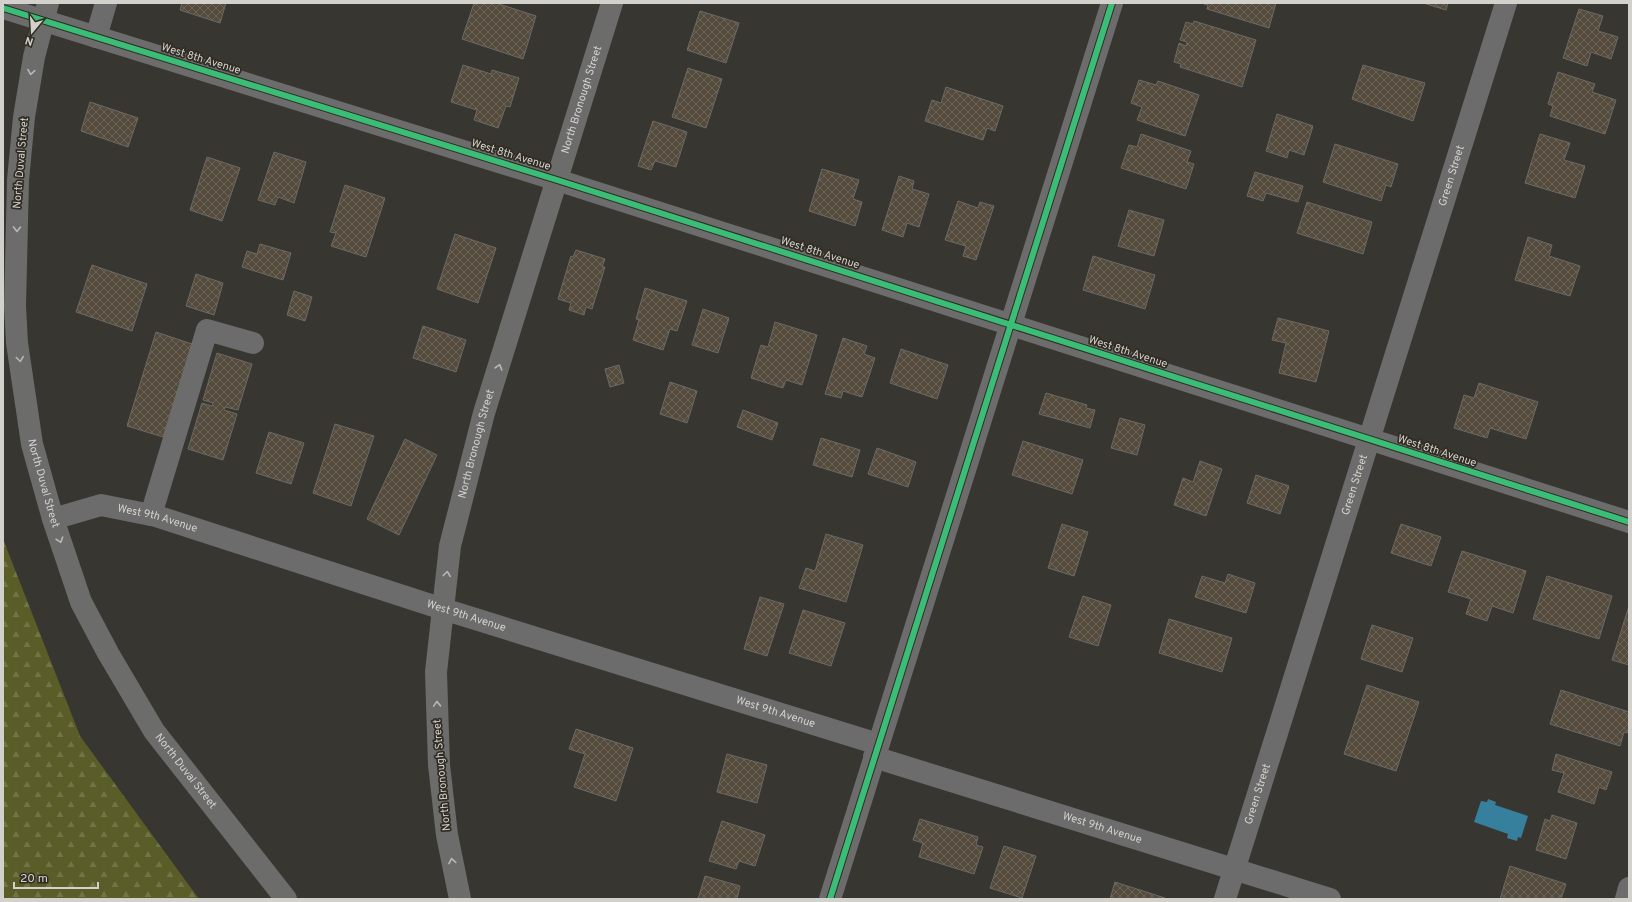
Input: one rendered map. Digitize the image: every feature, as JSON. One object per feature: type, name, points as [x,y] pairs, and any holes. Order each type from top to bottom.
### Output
[{"type":"main road","name":"North Bronough Street","points":[[460,899],[447,835],[439,765],[436,672],[450,546],[484,413],[612,3]]},
{"type":"main road","name":"North Duval Street","points":[[45,12],[34,57],[24,117],[18,180],[15,306],[18,343],[32,444],[53,519],[81,602],[108,654],[154,730],[286,899]]},
{"type":"street","points":[[96,37],[106,3]]},
{"type":"street","points":[[830,899],[1112,3]]},
{"type":"street","name":"Green Street","points":[[1225,899],[1506,3]]},
{"type":"street","name":"West 8th Avenue","points":[[3,8],[45,12],[96,37],[557,180],[1368,440],[1629,522]]},
{"type":"street","points":[[150,515],[207,330],[254,343]]},
{"type":"street","name":"West 9th Avenue","points":[[53,519],[101,505],[150,515],[443,609],[1234,869],[1330,899]]},
{"type":"street","points":[[1626,899],[1629,888]]},
{"type":"green space","points":[[3,539],[80,736],[199,899],[3,899]]},
{"type":"water","points":[[1488,799],[1496,802],[1495,805],[1528,816],[1521,838],[1518,837],[1517,841],[1507,838],[1508,834],[1474,822],[1481,801],[1487,802]]},
{"type":"building","points":[[182,3],[226,3],[220,23],[180,10]]},
{"type":"building","points":[[474,3],[496,3],[536,16],[523,59],[462,39]]},
{"type":"building","points":[[1201,3],[1276,3],[1269,28],[1207,9],[1208,5]]},
{"type":"building","points":[[1423,3],[1448,3],[1446,10]]},
{"type":"building","points":[[1579,9],[1603,16],[1598,31],[1618,37],[1611,59],[1591,52],[1587,66],[1563,58]]},
{"type":"building","points":[[700,11],[739,23],[726,63],[687,50]]},
{"type":"building","points":[[1194,21],[1256,40],[1242,87],[1180,67],[1181,64],[1174,62],[1179,43],[1186,46],[1187,42],[1180,40],[1186,22],[1193,24]]},
{"type":"building","points":[[463,65],[491,74],[492,70],[519,78],[510,107],[506,106],[498,128],[474,120],[477,110],[451,102]]},
{"type":"building","points":[[1363,65],[1425,83],[1413,121],[1352,99]]},
{"type":"building","points":[[688,68],[722,79],[706,128],[672,117]]},
{"type":"building","points":[[1558,72],[1595,84],[1592,92],[1616,100],[1605,134],[1550,116],[1553,106],[1548,104]]},
{"type":"building","points":[[1139,80],[1156,85],[1158,81],[1199,95],[1185,136],[1137,120],[1142,107],[1131,103]]},
{"type":"building","points":[[946,87],[1003,106],[995,131],[987,128],[983,140],[925,121],[932,100],[941,103]]},
{"type":"building","points":[[90,102],[138,118],[128,147],[81,131]]},
{"type":"building","points":[[1277,114],[1313,126],[1304,155],[1289,150],[1287,158],[1266,151]]},
{"type":"building","points":[[653,121],[687,132],[676,167],[655,161],[651,170],[638,166]]},
{"type":"building","points":[[1141,134],[1191,151],[1187,162],[1194,164],[1186,189],[1121,168],[1129,145],[1137,147]]},
{"type":"building","points":[[1540,134],[1570,143],[1564,160],[1585,166],[1575,198],[1525,183]]},
{"type":"building","points":[[1335,144],[1398,164],[1391,187],[1386,185],[1381,201],[1323,182]]},
{"type":"building","points":[[274,152],[306,162],[294,203],[278,197],[275,205],[258,200]]},
{"type":"building","points":[[207,157],[240,168],[222,221],[190,210]]},
{"type":"building","points":[[822,169],[859,180],[853,199],[862,202],[855,226],[809,211]]},
{"type":"building","points":[[1255,172],[1303,186],[1298,202],[1266,193],[1263,201],[1247,196]]},
{"type":"building","points":[[899,176],[914,181],[912,189],[929,194],[919,227],[907,223],[903,237],[882,230]]},
{"type":"building","points":[[345,185],[385,198],[366,257],[331,246],[336,233],[330,232]]},
{"type":"building","points":[[958,201],[978,208],[980,202],[994,206],[976,260],[963,256],[966,246],[945,240]]},
{"type":"building","points":[[1307,202],[1372,222],[1363,254],[1297,233]]},
{"type":"building","points":[[1129,210],[1164,220],[1154,256],[1118,246]]},
{"type":"building","points":[[455,234],[496,248],[478,303],[437,289]]},
{"type":"building","points":[[1528,237],[1552,245],[1549,256],[1580,266],[1570,296],[1515,280]]},
{"type":"building","points":[[260,244],[291,253],[283,280],[242,267],[247,251],[257,254]]},
{"type":"building","points":[[576,250],[605,259],[602,267],[605,267],[592,309],[586,307],[584,315],[569,310],[571,303],[558,299],[571,256],[573,257]]},
{"type":"building","points":[[1093,256],[1155,275],[1145,309],[1083,290]]},
{"type":"building","points":[[92,265],[147,284],[132,331],[76,312]]},
{"type":"building","points":[[196,274],[223,283],[214,315],[186,306]]},
{"type":"building","points":[[645,288],[687,301],[677,331],[670,329],[663,350],[633,340],[639,320],[636,319]]},
{"type":"building","points":[[294,291],[312,297],[305,321],[287,315]]},
{"type":"building","points":[[703,309],[729,318],[718,353],[692,345]]},
{"type":"building","points":[[1278,318],[1329,331],[1316,382],[1279,373],[1286,343],[1272,340]]},
{"type":"building","points":[[775,322],[817,335],[802,385],[786,380],[783,388],[751,378],[761,345],[768,347]]},
{"type":"building","points":[[423,326],[466,340],[456,372],[413,358]]},
{"type":"building","points":[[156,332],[192,344],[163,437],[127,426]]},
{"type":"building","points":[[843,338],[867,346],[864,354],[875,358],[862,397],[843,391],[841,398],[825,394]]},
{"type":"building","points":[[901,349],[948,365],[937,399],[890,383]]},
{"type":"building","points":[[217,353],[252,364],[238,410],[225,407],[224,410],[237,414],[223,460],[188,449],[202,403],[212,406],[213,403],[203,400]]},
{"type":"building","points":[[619,365],[624,383],[610,387],[605,369]]},
{"type":"building","points":[[670,382],[697,391],[687,423],[660,414]]},
{"type":"building","points":[[1479,383],[1538,402],[1526,439],[1490,428],[1487,438],[1454,428],[1464,395],[1474,398]]},
{"type":"building","points":[[1046,393],[1087,405],[1086,408],[1095,410],[1090,428],[1039,414]]},
{"type":"building","points":[[743,410],[778,423],[772,440],[737,427]]},
{"type":"building","points":[[1120,418],[1145,425],[1137,455],[1111,448]]},
{"type":"building","points":[[335,424],[374,436],[351,506],[313,493]]},
{"type":"building","points":[[269,432],[304,443],[291,484],[256,473]]},
{"type":"building","points":[[821,438],[860,450],[852,477],[813,465]]},
{"type":"building","points":[[405,439],[437,455],[399,535],[367,519]]},
{"type":"building","points":[[1023,441],[1083,460],[1072,494],[1012,475]]},
{"type":"building","points":[[877,448],[916,462],[908,487],[868,474]]},
{"type":"building","points":[[1200,461],[1222,469],[1206,516],[1174,505],[1183,478],[1193,482]]},
{"type":"building","points":[[1256,475],[1289,486],[1280,514],[1247,503]]},
{"type":"building","points":[[1062,524],[1088,532],[1074,576],[1048,568]]},
{"type":"building","points":[[1401,524],[1441,537],[1431,566],[1391,553]]},
{"type":"building","points":[[826,534],[863,545],[846,602],[799,588],[806,568],[815,571]]},
{"type":"building","points":[[1462,551],[1526,571],[1513,613],[1492,606],[1487,621],[1466,614],[1471,599],[1448,592]]},
{"type":"building","points":[[1228,574],[1255,583],[1246,613],[1195,597],[1202,576],[1225,583]]},
{"type":"building","points":[[1547,576],[1612,596],[1599,639],[1533,619]]},
{"type":"building","points":[[1083,596],[1111,605],[1098,646],[1069,637]]},
{"type":"building","points":[[760,597],[784,604],[767,656],[744,649]]},
{"type":"building","points":[[1629,606],[1629,665],[1612,660]]},
{"type":"building","points":[[803,610],[845,623],[831,666],[789,653]]},
{"type":"building","points":[[1169,619],[1232,638],[1222,672],[1159,653]]},
{"type":"building","points":[[1372,625],[1413,638],[1402,672],[1361,659]]},
{"type":"building","points":[[1367,685],[1419,702],[1396,771],[1344,754]]},
{"type":"building","points":[[1561,690],[1629,712],[1629,727],[1627,733],[1624,732],[1620,746],[1550,724]]},
{"type":"building","points":[[576,729],[633,748],[616,801],[574,787],[585,754],[569,749]]},
{"type":"building","points":[[727,754],[767,765],[757,803],[717,792]]},
{"type":"building","points":[[1556,754],[1612,772],[1606,790],[1599,787],[1594,804],[1558,792],[1564,773],[1552,770]]},
{"type":"building","points":[[1552,815],[1577,823],[1566,859],[1536,850],[1545,819],[1550,821]]},
{"type":"building","points":[[920,819],[978,837],[976,845],[983,847],[974,874],[919,857],[923,843],[913,840]]},
{"type":"building","points":[[722,821],[765,835],[755,866],[739,861],[736,869],[709,861]]},
{"type":"building","points":[[1004,846],[1036,856],[1022,898],[990,888]]},
{"type":"building","points":[[1510,866],[1566,884],[1561,899],[1500,899]]},
{"type":"building","points":[[705,876],[740,886],[737,899],[698,899]]},
{"type":"building","points":[[1115,882],[1165,898],[1110,899]]},
{"type":"cycle path","points":[[830,899],[1112,3]]},
{"type":"cycle path","points":[[3,8],[557,180],[1629,522]]}]
